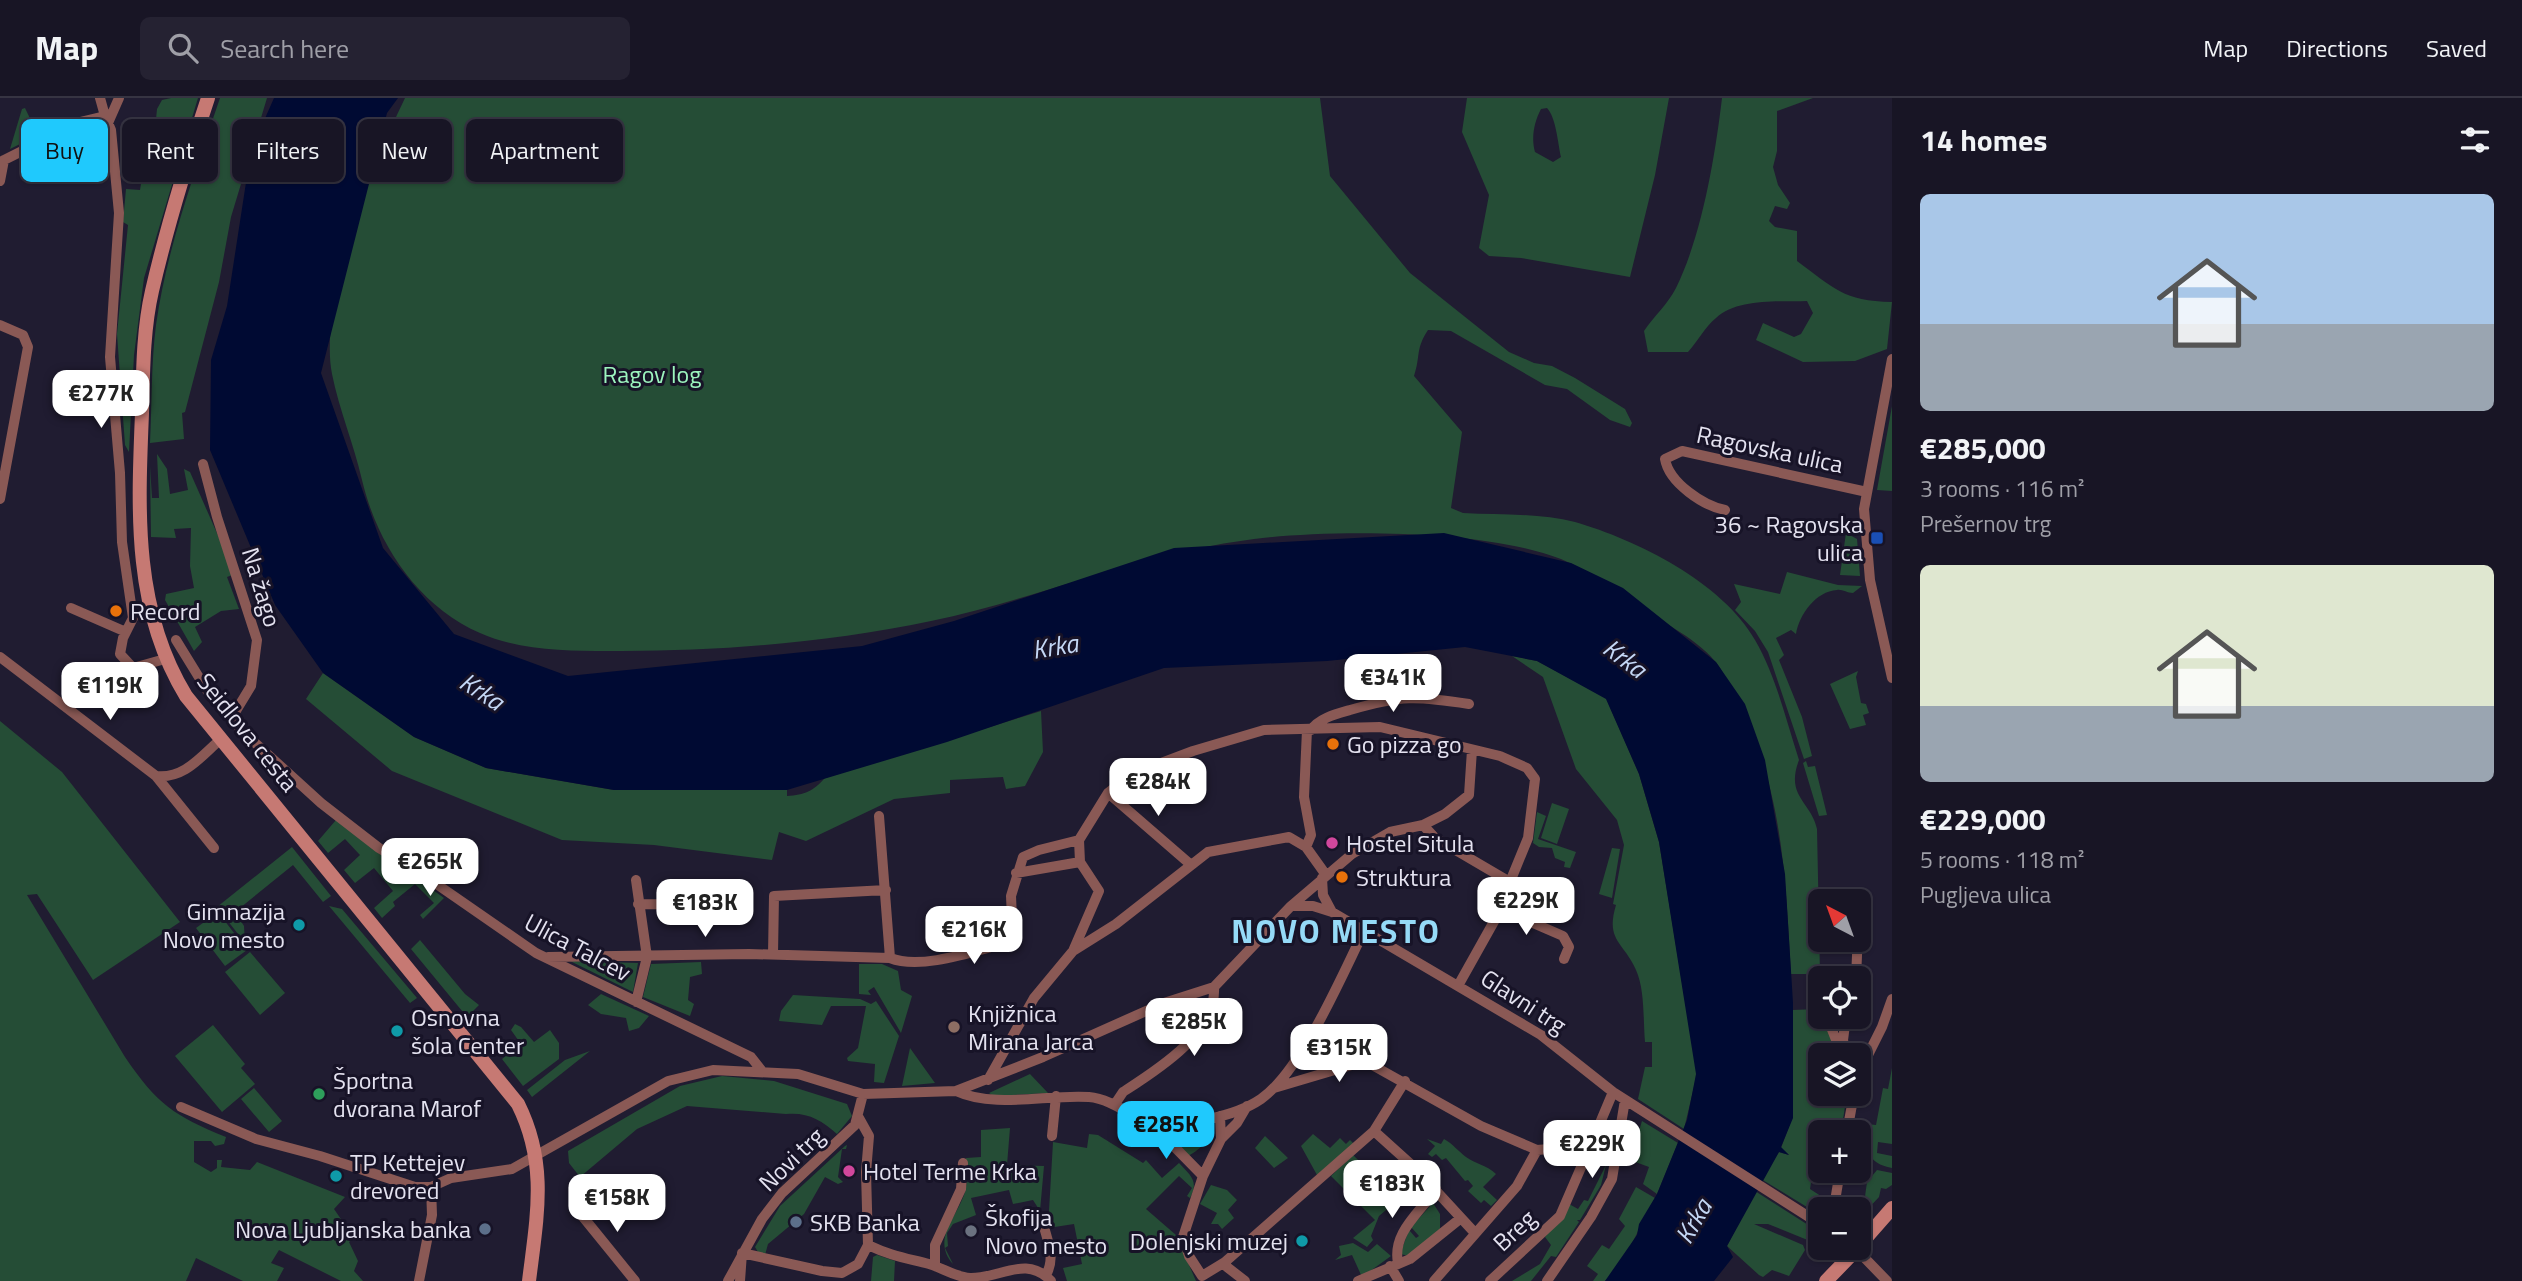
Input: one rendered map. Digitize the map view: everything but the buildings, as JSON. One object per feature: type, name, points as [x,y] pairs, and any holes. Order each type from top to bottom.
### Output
[{"type":"street","points":[[100,98],[107,119]]},
{"type":"street","points":[[108,119],[119,98]]},
{"type":"street","name":"Seidlova cesta","points":[[208,98],[151,294],[146,340],[140,489],[142,562],[150,617],[165,659],[186,696],[502,1082],[528,1125],[537,1157],[539,1191],[529,1281]]},
{"type":"street","points":[[108,122],[111,130],[119,226],[110,356],[120,473],[122,542],[133,618],[120,654],[127,664],[139,668],[165,659]]},
{"type":"street","points":[[0,181],[2,161],[21,152]]},
{"type":"street","points":[[0,325],[23,335],[28,347],[0,499]]},
{"type":"street","name":"Ragovska ulica","points":[[1892,359],[1864,509],[1870,580],[1892,678]]},
{"type":"street","name":"Ragovska ulica","points":[[1726,510],[1699,502],[1674,476],[1665,459],[1682,452],[1867,492]]},
{"type":"street","name":"Na žago","points":[[203,464],[217,517],[257,640],[251,686],[231,719]]},
{"type":"street","points":[[71,608],[126,632]]},
{"type":"street","name":"Ulica Talcev","points":[[176,640],[208,692],[231,719],[321,803],[379,848],[544,957],[751,1057],[762,1071]]},
{"type":"street","points":[[0,657],[156,776],[214,848]]},
{"type":"street","points":[[1309,730],[1325,719],[1388,698],[1420,697],[1469,704]]},
{"type":"street","points":[[988,1080],[1034,998],[1073,950],[1099,891],[1080,862],[1079,840],[1108,793],[1132,774],[1193,751],[1264,730],[1380,727],[1518,762],[1535,779],[1528,838],[1501,909],[1459,984]]},
{"type":"street","points":[[1306,847],[1311,835],[1304,797],[1309,730]]},
{"type":"street","points":[[156,776],[171,778],[190,767],[221,739]]},
{"type":"street","points":[[181,1108],[256,1139],[320,1156],[415,1187],[431,1187],[451,1178],[512,1169],[668,1081],[713,1070],[798,1074],[863,1094],[956,1091],[988,1080],[1164,1003],[1214,987],[1291,906],[1327,874],[1379,838],[1399,829],[1423,825],[1445,814],[1469,795],[1472,750]]},
{"type":"street","points":[[1108,793],[1159,841],[1190,864]]},
{"type":"street","points":[[879,816],[890,958]]},
{"type":"street","points":[[1423,825],[1435,838],[1510,882]]},
{"type":"street","points":[[1073,950],[1116,924],[1208,852],[1282,836],[1296,840],[1306,847],[1327,874],[1323,895],[1332,912]]},
{"type":"street","points":[[544,957],[773,954],[890,958],[906,963],[1013,941],[1011,896],[1023,857],[1038,850],[1079,840]]},
{"type":"street","points":[[1016,873],[1080,862]]},
{"type":"street","points":[[636,880],[647,957],[636,1002]]},
{"type":"street","points":[[773,954],[774,896],[886,890]]},
{"type":"street","points":[[638,904],[737,905]]},
{"type":"street","name":"Glavni trg","points":[[1291,906],[1313,906],[1332,912],[1459,984],[1541,1035],[1625,1100],[1808,1216]]},
{"type":"street","points":[[1501,909],[1563,936],[1569,947],[1564,959]]},
{"type":"street","points":[[1272,1089],[1310,1034],[1364,931]]},
{"type":"street","points":[[1115,1104],[1123,1092],[1187,1044],[1212,1007],[1214,987]]},
{"type":"street","points":[[1871,1049],[1892,999]]},
{"type":"street","points":[[1310,1034],[1405,1081],[1481,1126],[1537,1150],[1586,1146],[1592,1142]]},
{"type":"street","points":[[1151,1123],[1220,1116],[1248,1106],[1272,1089],[1364,1061]]},
{"type":"street","points":[[1248,1106],[1237,1123],[1220,1139],[1203,1176],[1183,1237],[1189,1256],[1201,1278],[1225,1262],[1374,1131],[1405,1081]]},
{"type":"street","points":[[956,1091],[981,1098],[1092,1097],[1115,1104],[1151,1123],[1203,1176]]},
{"type":"street","name":"Breg","points":[[1490,1281],[1552,1225],[1564,1207],[1613,1092]]},
{"type":"street","points":[[740,1281],[742,1253],[762,1260],[842,1273],[858,1264],[868,1245],[866,1219],[869,1136],[859,1118],[863,1094]]},
{"type":"street","points":[[1052,1136],[1056,1096]]},
{"type":"street","points":[[1548,1281],[1591,1217],[1612,1179],[1625,1100]]},
{"type":"street","points":[[1220,1116],[1220,1139]]},
{"type":"street","name":"Novi trg","points":[[728,1281],[762,1219],[782,1193],[845,1136],[859,1118]]},
{"type":"street","points":[[1374,1131],[1436,1189],[1474,1232]]},
{"type":"street","points":[[1434,1281],[1474,1232],[1517,1186],[1537,1150]]},
{"type":"street","points":[[935,1266],[933,1250],[961,1189],[963,1163]]},
{"type":"street","points":[[419,1281],[432,1215],[431,1187]]},
{"type":"street","points":[[1399,1281],[1394,1264],[1400,1234],[1436,1189]]},
{"type":"street","points":[[575,1207],[635,1281]]},
{"type":"street","points":[[1871,1232],[1892,1208]]},
{"type":"street","points":[[1359,1281],[1424,1250],[1461,1218]]},
{"type":"street","points":[[868,1245],[897,1258],[935,1266],[969,1278],[1016,1267],[1035,1270],[1049,1278],[1051,1255],[1044,1227]]},
{"type":"street","points":[[1826,1281],[1846,1260]]},
{"type":"street","points":[[1868,1260],[1887,1281]]},
{"type":"street","points":[[1225,1262],[1227,1267],[1245,1281]]},
{"type":"green space","points":[[198,98],[192,119],[156,119],[162,100]]},
{"type":"green space","points":[[220,98],[267,98],[261,119],[232,119],[232,182],[242,182],[231,217],[219,282],[185,412],[182,413],[184,439],[150,443],[153,354],[161,296],[192,182],[218,182],[218,119],[213,119]]},
{"type":"green space","name":"Ragov log","points":[[405,98],[1320,98],[1330,176],[1410,273],[1509,352],[1534,363],[1552,366],[1625,409],[1632,423],[1630,427],[1610,420],[1567,389],[1545,385],[1451,331],[1428,330],[1420,348],[1414,376],[1462,432],[1451,508],[1463,513],[1562,519],[1625,540],[1676,566],[1700,582],[1722,600],[1755,640],[1775,683],[1799,760],[1795,782],[1797,791],[1817,829],[1818,889],[1808,889],[1808,952],[1820,952],[1820,966],[1808,966],[1808,974],[1791,974],[1783,865],[1772,797],[1750,729],[1720,668],[1691,640],[1597,578],[1572,564],[1541,552],[1461,538],[1416,535],[1327,534],[1254,539],[1172,554],[931,621],[855,635],[738,647],[622,651],[550,649],[497,639],[458,621],[419,590],[403,570],[378,527],[332,374],[330,344],[333,310],[352,233],[370,182],[452,182],[452,119],[395,119]]},
{"type":"green space","points":[[1467,98],[1669,98],[1655,175],[1630,277],[1521,258],[1489,256],[1479,248],[1489,195],[1462,132]],"holes":[[[1547,108],[1561,157],[1553,162],[1535,152],[1533,141],[1541,109]]]},
{"type":"green space","points":[[1722,98],[1813,98],[1777,111],[1777,151],[1773,167],[1778,185],[1790,203],[1787,209],[1775,206],[1769,221],[1775,227],[1797,231],[1797,261],[1830,286],[1850,296],[1892,302],[1887,349],[1855,361],[1803,362],[1756,340],[1763,323],[1794,337],[1801,334],[1813,313],[1807,301],[1784,301],[1747,304],[1725,312],[1708,326],[1688,352],[1648,352],[1644,331],[1673,294],[1700,220],[1716,145]]},
{"type":"green space","points":[[25,108],[30,119],[21,119],[21,144],[10,149],[22,109]]},
{"type":"green space","points":[[141,182],[173,182],[144,278],[134,355],[129,452],[125,445],[117,334],[128,225],[123,222],[126,189],[140,190]]},
{"type":"green space","points":[[1892,406],[1892,491],[1877,490]]},
{"type":"green space","points":[[157,454],[167,469],[170,494],[188,490],[184,469],[190,472],[235,574],[227,577],[239,609],[221,611],[195,627],[202,642],[194,651],[165,600],[166,594],[194,588],[190,566],[191,528],[174,529],[176,538],[151,537],[150,466],[152,498],[159,498]]},
{"type":"green space","points":[[1846,533],[1857,539],[1860,576],[1840,575]]},
{"type":"green space","points":[[1787,572],[1838,585],[1862,586],[1853,593],[1839,590],[1822,595],[1805,612],[1796,634],[1791,630],[1776,638],[1784,655],[1779,660],[1802,717],[1812,756],[1804,759],[1768,652],[1755,631],[1735,610],[1741,602],[1734,584],[1780,594]]},
{"type":"green space","points":[[1512,656],[1537,661],[1606,698],[1639,774],[1659,842],[1697,1074],[1684,1129],[1638,1099],[1645,1067],[1652,1067],[1652,1042],[1645,1042],[1639,978],[1614,934],[1613,917],[1616,905],[1613,904],[1624,845],[1617,820],[1576,769],[1543,677]]},
{"type":"green space","points":[[1858,671],[1856,677],[1861,703],[1866,704],[1869,713],[1863,715],[1866,725],[1850,729],[1830,684]]},
{"type":"green space","points":[[323,673],[414,737],[486,768],[614,790],[787,790],[787,796],[799,795],[808,792],[825,778],[1041,711],[1043,752],[1025,786],[1006,789],[1003,777],[950,780],[950,793],[894,799],[806,841],[779,832],[772,860],[654,845],[562,840],[392,771],[306,699]]},
{"type":"green space","points":[[0,721],[62,772],[180,922],[93,980],[37,894],[27,895],[125,1057],[147,1086],[168,1107],[226,1137],[224,1144],[215,1146],[211,1141],[194,1141],[194,1162],[211,1172],[217,1168],[217,1160],[222,1160],[221,1167],[250,1170],[257,1162],[345,1197],[334,1209],[354,1238],[349,1242],[358,1261],[354,1271],[363,1281],[341,1281],[279,1250],[271,1263],[284,1268],[277,1281],[243,1281],[196,1258],[186,1281],[0,1281]]},
{"type":"green space","points":[[1806,761],[1808,767],[1815,766],[1827,815],[1819,816],[1803,763]]},
{"type":"green space","points":[[1552,803],[1569,809],[1557,844],[1541,838]]},
{"type":"green space","points":[[1537,812],[1546,816],[1538,839],[1576,852],[1570,868],[1564,867],[1565,862],[1555,858],[1552,848],[1539,847],[1533,843]]},
{"type":"green space","points":[[336,820],[444,898],[423,919],[420,915],[434,903],[415,884],[393,902],[395,906],[382,918],[374,908],[393,891],[374,868],[355,883],[344,870],[360,855],[345,839],[328,853],[318,841]]},
{"type":"green space","points":[[292,847],[331,896],[323,902],[293,865],[235,912],[244,926],[245,943],[217,907]]},
{"type":"green space","points":[[1612,848],[1620,849],[1612,898],[1599,894]]},
{"type":"green space","points":[[329,906],[342,909],[417,998],[410,1003]]},
{"type":"green space","points":[[218,912],[247,950],[225,966],[196,928]]},
{"type":"green space","points":[[420,940],[465,994],[479,1005],[467,1017],[411,949]]},
{"type":"green space","points":[[250,952],[285,993],[260,1015],[225,972]]},
{"type":"green space","points":[[570,961],[638,963],[633,992]]},
{"type":"green space","points":[[701,962],[702,974],[690,977],[688,1000],[694,1004],[690,1016],[643,997],[651,964]]},
{"type":"green space","points":[[859,964],[882,964],[898,971],[901,990],[912,996],[901,1033],[874,987],[868,991],[871,995],[859,994]]},
{"type":"green space","points":[[601,994],[649,1016],[639,1028],[629,1031],[626,1018],[601,1014],[588,1005]]},
{"type":"green space","points":[[793,995],[860,999],[871,1004],[876,1001],[899,1036],[884,1083],[874,1082],[875,1064],[848,1061],[847,1058],[858,1048],[866,1006],[831,1006],[822,1025],[779,1021],[781,1011]]},
{"type":"green space","points":[[1808,1009],[1808,1029],[1827,1029],[1833,1043],[1808,1043],[1808,1106],[1845,1106],[1843,1120],[1808,1120],[1808,1183],[1811,1183],[1810,1189],[1822,1197],[1808,1197],[1808,1208],[1761,1179],[1779,1152],[1789,1155],[1781,1148],[1791,1121],[1792,1010]]},
{"type":"green space","points":[[515,1024],[534,1042],[550,1030],[559,1043],[559,1059],[523,1086],[502,1059],[521,1044],[511,1030]]},
{"type":"green space","points":[[213,1025],[245,1064],[241,1068],[255,1084],[222,1112],[175,1056]]},
{"type":"green space","points":[[910,1048],[935,1083],[902,1086]]},
{"type":"green space","points":[[590,1051],[532,1097],[527,1090],[565,1060]]},
{"type":"green space","points":[[1892,1068],[1892,1144],[1878,1142],[1877,1153],[1892,1156],[1892,1168],[1883,1166],[1871,1156],[1871,1124],[1876,1125],[1883,1088],[1888,1089]]},
{"type":"green space","points":[[1030,1074],[1048,1093],[993,1096],[989,1093]]},
{"type":"green space","points":[[722,1076],[774,1081],[847,1104],[852,1116],[837,1134],[820,1121],[801,1114],[687,1106],[637,1129],[580,1177],[569,1163],[568,1151],[680,1086]]},
{"type":"green space","points":[[254,1088],[282,1121],[269,1132],[241,1099]]},
{"type":"green space","points":[[1209,1121],[1205,1142],[1188,1156],[1162,1129]]},
{"type":"green space","points":[[1642,1121],[1678,1143],[1657,1194],[1643,1184],[1649,1167],[1630,1160]]},
{"type":"green space","points":[[1010,1128],[1007,1165],[1044,1166],[1040,1211],[1033,1200],[1013,1204],[1009,1190],[971,1198],[976,1215],[953,1224],[947,1233],[948,1246],[945,1248],[945,1237],[948,1228],[966,1188],[966,1158],[981,1157],[981,1130]]},
{"type":"green space","points":[[1089,1134],[1098,1135],[1143,1163],[1146,1160],[1162,1178],[1179,1163],[1190,1175],[1194,1187],[1190,1198],[1187,1196],[1192,1188],[1179,1176],[1146,1209],[1176,1235],[1196,1281],[1067,1281],[1063,1268],[1082,1264],[1074,1224],[1048,1228],[1053,1142],[1087,1148]]},
{"type":"green space","points":[[1313,1134],[1330,1148],[1340,1138],[1346,1144],[1350,1140],[1354,1144],[1317,1175],[1301,1146]]},
{"type":"green space","points":[[1265,1136],[1288,1158],[1274,1168],[1255,1148]]},
{"type":"green space","points":[[1427,1139],[1441,1144],[1444,1139],[1463,1155],[1496,1174],[1483,1187],[1497,1200],[1491,1206],[1484,1200],[1481,1203],[1468,1191],[1473,1186],[1468,1180],[1465,1181],[1446,1158],[1442,1160],[1436,1154],[1432,1157],[1428,1154],[1435,1146]]},
{"type":"green space","points":[[847,1145],[846,1149],[842,1149],[838,1177],[843,1182],[838,1184],[825,1177],[804,1214],[768,1244],[765,1255],[758,1252],[755,1247],[780,1206],[845,1146]]},
{"type":"green space","points":[[1353,1155],[1399,1199],[1379,1216],[1371,1236],[1373,1240],[1367,1247],[1353,1238],[1375,1220],[1331,1176]]},
{"type":"green space","points":[[1606,1165],[1601,1185],[1556,1257],[1551,1256],[1531,1281],[1512,1281],[1540,1264],[1551,1245],[1545,1237],[1569,1204],[1578,1209],[1584,1200],[1588,1201]]},
{"type":"green space","points":[[1877,1170],[1892,1173],[1892,1185],[1886,1189],[1881,1188],[1879,1197],[1871,1206],[1871,1197],[1865,1197],[1867,1183],[1871,1183],[1871,1177]]},
{"type":"green space","points":[[1211,1185],[1227,1190],[1237,1200],[1228,1210],[1234,1218],[1222,1229],[1218,1224],[1211,1224],[1217,1213],[1200,1204]]},
{"type":"green space","points":[[1636,1187],[1655,1198],[1621,1263],[1605,1281],[1593,1281],[1598,1274],[1587,1266],[1602,1245],[1609,1249],[1625,1226],[1619,1219]]},
{"type":"green space","points":[[1755,1191],[1808,1225],[1808,1240],[1768,1224],[1754,1224],[1803,1245],[1805,1250],[1789,1276],[1772,1270],[1763,1277],[1727,1246]]},
{"type":"green space","points":[[1433,1203],[1440,1214],[1440,1229],[1409,1256],[1400,1254],[1409,1230],[1416,1238],[1419,1236],[1411,1227]]},
{"type":"green space","points":[[1353,1243],[1368,1252],[1377,1244],[1391,1256],[1362,1277],[1352,1255],[1335,1260],[1341,1255],[1339,1246]]},
{"type":"green space","points":[[877,1255],[895,1261],[894,1281],[871,1281],[873,1257]]},
{"type":"water","name":"Krka","points":[[274,98],[398,98],[385,119],[358,119],[358,182],[369,182],[321,373],[383,548],[454,634],[568,676],[862,646],[954,621],[1174,548],[1444,533],[1571,563],[1623,588],[1716,662],[1745,704],[1765,760],[1785,874],[1793,1003],[1793,1118],[1781,1147],[1789,1155],[1779,1152],[1727,1246],[1733,1257],[1714,1281],[1605,1281],[1637,1235],[1639,1224],[1657,1194],[1687,1120],[1696,1074],[1659,842],[1639,774],[1606,699],[1537,661],[1465,647],[1327,661],[1164,668],[947,742],[787,790],[614,790],[486,768],[414,737],[323,673],[275,605],[210,450],[211,360],[227,306],[246,182],[344,182],[344,119],[265,119]]},
{"type":"place","name":"36 ~ Ragovska ulica","points":[[1877,538]]},
{"type":"place","name":"Record","points":[[116,611]]},
{"type":"place","name":"Go pizza go","points":[[1333,744]]},
{"type":"place","name":"Hostel Situla","points":[[1332,843]]},
{"type":"place","name":"Struktura","points":[[1342,877]]},
{"type":"place","name":"Gimnazija Novo mesto","points":[[299,925]]},
{"type":"place","name":"Knjižnica Mirana Jarca","points":[[954,1027]]},
{"type":"place","name":"Osnovna šola Center","points":[[397,1031]]},
{"type":"place","name":"Športna dvorana Marof","points":[[319,1094]]},
{"type":"place","name":"Hotel Terme Krka","points":[[849,1171]]},
{"type":"place","name":"TP Kettejev drevored","points":[[336,1176]]},
{"type":"place","name":"SKB Banka","points":[[796,1222]]},
{"type":"place","name":"Nova Ljubljanska banka","points":[[485,1229]]},
{"type":"place","name":"Škofija Novo mesto","points":[[971,1231]]},
{"type":"place","name":"Dolenjski muzej","points":[[1302,1241]]},
{"type":"district","name":"NOVO MESTO","points":[[1336,931]]}]
